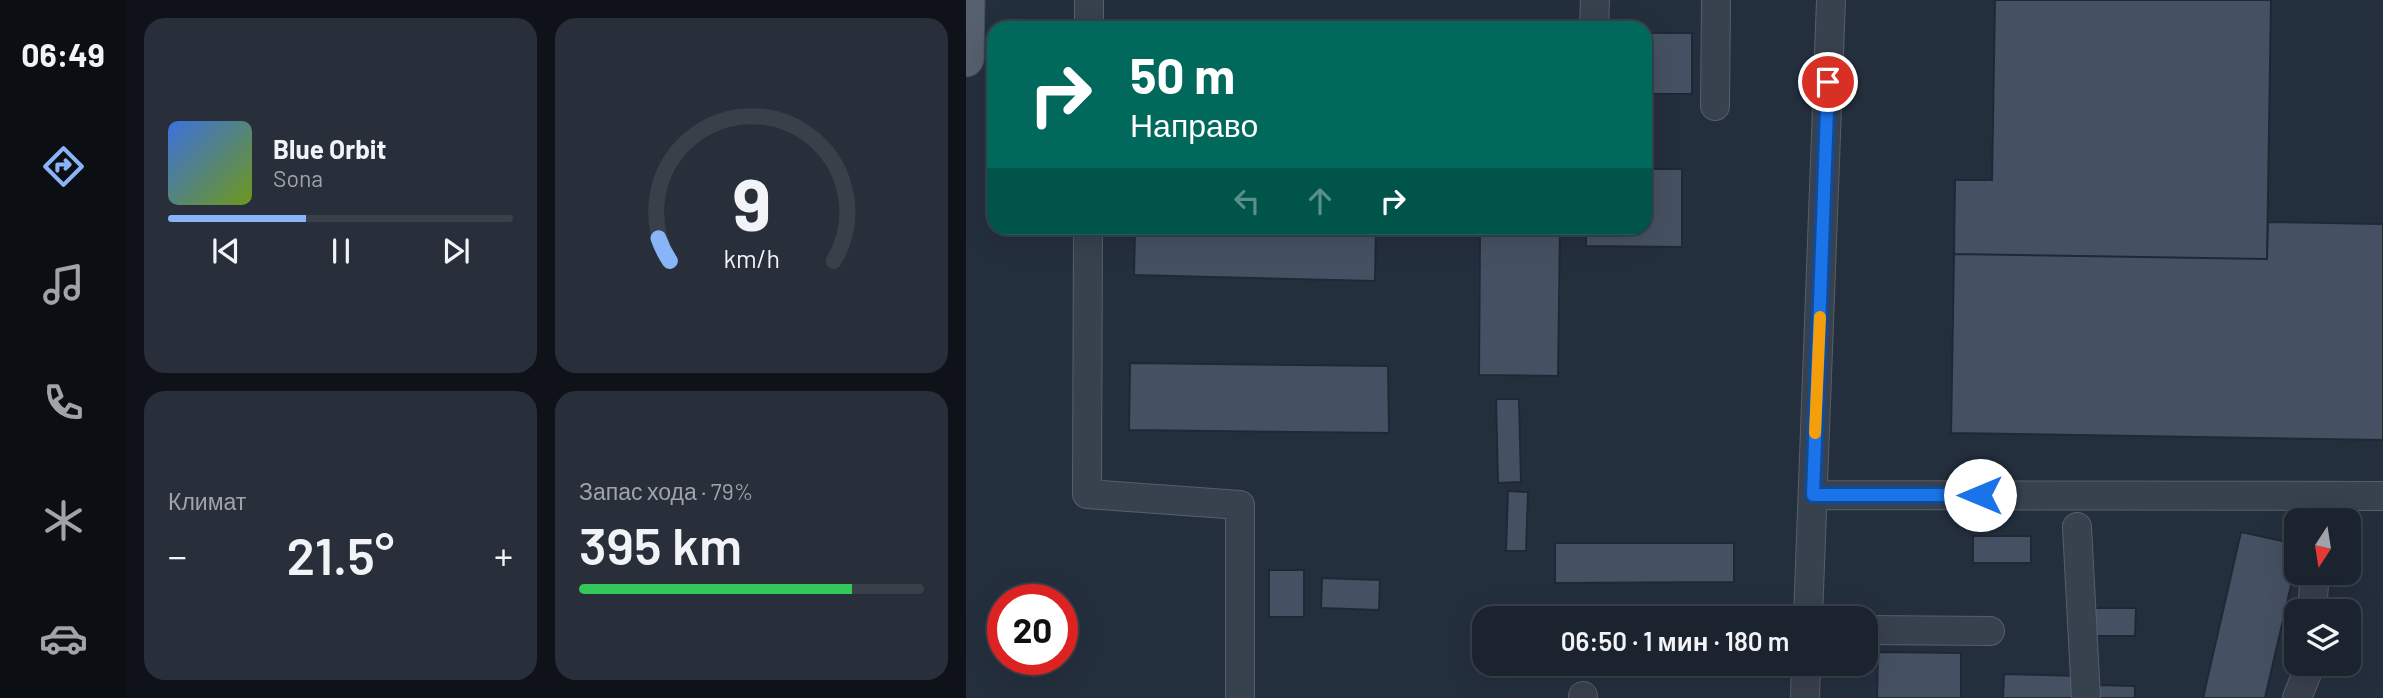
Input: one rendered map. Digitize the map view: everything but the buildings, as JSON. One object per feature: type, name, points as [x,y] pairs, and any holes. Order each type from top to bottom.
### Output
[{"type":"main road","points":[[966,59],[967,0]]},
{"type":"lane","points":[[1089,0],[1089,21]]},
{"type":"lane","points":[[1594,21],[1595,0]]},
{"type":"lane","points":[[1716,0],[1716,106]]},
{"type":"lane","points":[[1808,606],[1831,0]]},
{"type":"lane","points":[[1088,235],[1087,494],[1240,505],[1240,698]]},
{"type":"lane","points":[[1813,495],[2314,508],[2383,496]]},
{"type":"lane","points":[[2077,527],[2087,698]]},
{"type":"lane","points":[[1878,630],[1990,631]]},
{"type":"lane","points":[[1805,698],[1806,676]]},
{"type":"lane","points":[[2297,698],[2306,676]]},
{"type":"slow traffic","points":[[1815,433],[1820,317]]},
{"type":"route","points":[[1828,82],[1813,495],[1980,495]]}]
